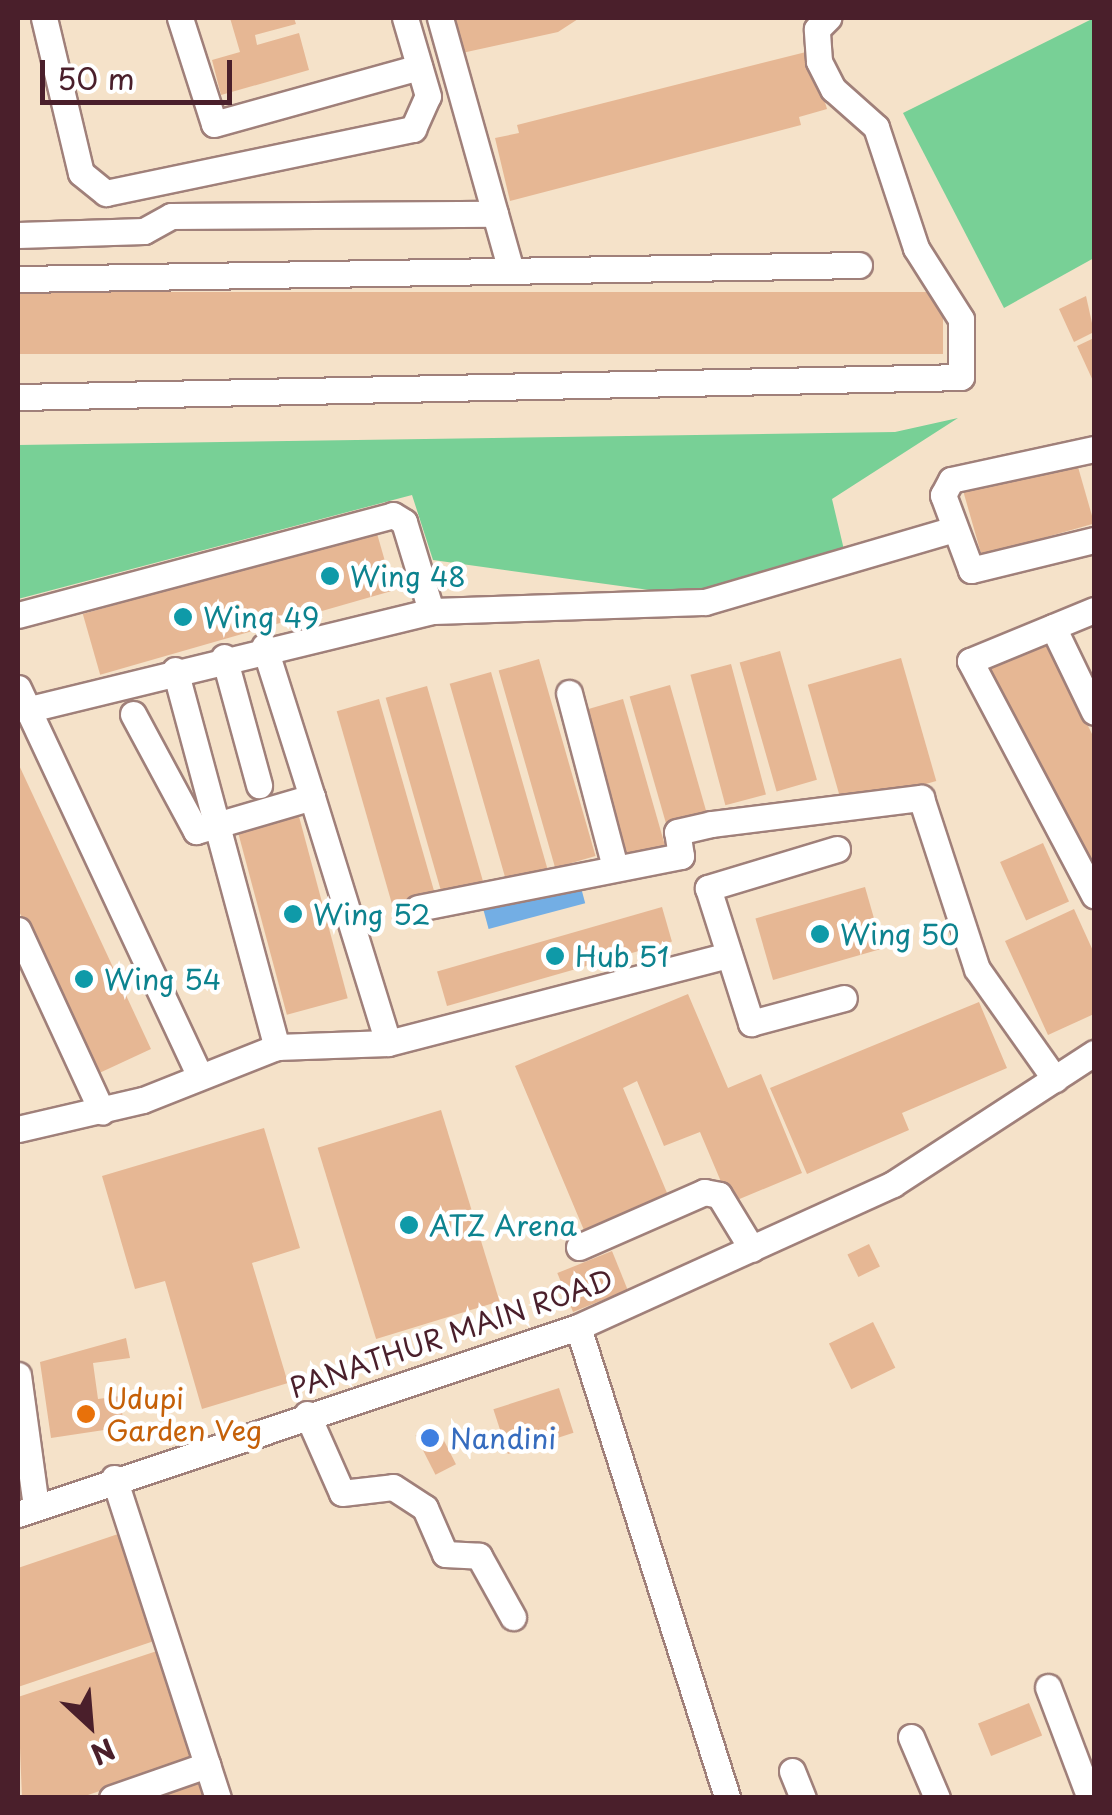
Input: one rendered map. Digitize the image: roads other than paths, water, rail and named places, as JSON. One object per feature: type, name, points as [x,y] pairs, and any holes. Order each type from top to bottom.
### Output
[{"type":"street","points":[[44,18],[81,172],[106,193],[413,128],[428,96],[405,18]]},
{"type":"street","points":[[180,18],[214,124],[418,67]]},
{"type":"street","points":[[440,18],[510,267]]},
{"type":"street","points":[[18,397],[962,377],[962,319],[916,248],[876,127],[833,89],[818,60],[817,29],[828,18]]},
{"type":"street","points":[[18,235],[144,230],[171,216],[495,214]]},
{"type":"street","points":[[18,279],[510,267],[860,265]]},
{"type":"street","points":[[1094,449],[951,480],[942,495],[952,530],[971,570],[1094,540]]},
{"type":"street","points":[[18,615],[392,514],[404,522],[431,610]]},
{"type":"street","points":[[200,1077],[22,699],[175,670],[264,646],[431,610],[705,602],[952,530]]},
{"type":"street","points":[[1094,610],[970,661],[1094,895]]},
{"type":"street","points":[[1053,626],[1094,712]]},
{"type":"street","points":[[264,646],[388,1043]]},
{"type":"street","points":[[224,656],[259,786]]},
{"type":"street","points":[[175,670],[277,1046]]},
{"type":"street","points":[[569,693],[615,867]]},
{"type":"street","points":[[133,714],[196,831],[216,830],[312,797]]},
{"type":"street","points":[[418,908],[681,856],[677,832],[711,824],[920,798],[977,969],[1055,1078]]},
{"type":"street","points":[[837,849],[708,888],[751,1023],[844,998]]},
{"type":"street","points":[[18,930],[102,1112]]},
{"type":"street","points":[[18,1129],[102,1112],[277,1046],[388,1043],[729,954]]},
{"type":"street","name":"PANATHUR MAIN ROAD","points":[[27,1511],[114,1478],[578,1328],[893,1184],[1094,1053]]},
{"type":"street","points":[[579,1248],[704,1192],[719,1195],[752,1248]]},
{"type":"street","points":[[578,1328],[727,1798]]},
{"type":"street","points":[[18,1375],[27,1511]]},
{"type":"street","points":[[307,1414],[342,1493],[394,1487],[424,1508],[445,1554],[479,1556],[513,1617]]},
{"type":"street","points":[[114,1478],[218,1798]]},
{"type":"street","points":[[1048,1687],[1090,1798]]},
{"type":"street","points":[[911,1736],[936,1798]]},
{"type":"street","points":[[112,1798],[207,1765]]},
{"type":"street","points":[[792,1772],[803,1798]]},
{"type":"water","points":[[579,880],[585,903],[489,929],[482,906]]},
{"type":"place","name":"Wing 48","points":[[330,576]]},
{"type":"place","name":"Wing 49","points":[[183,617]]},
{"type":"place","name":"Wing 52","points":[[293,914]]},
{"type":"place","name":"Wing 50","points":[[820,934]]},
{"type":"place","name":"Hub 51","points":[[555,956]]},
{"type":"place","name":"Wing 54","points":[[84,979]]},
{"type":"place","name":"ATZ Arena","points":[[409,1225]]},
{"type":"place","name":"Udupi Garden Veg","points":[[86,1414]]},
{"type":"place","name":"Nandini","points":[[430,1438]]}]
